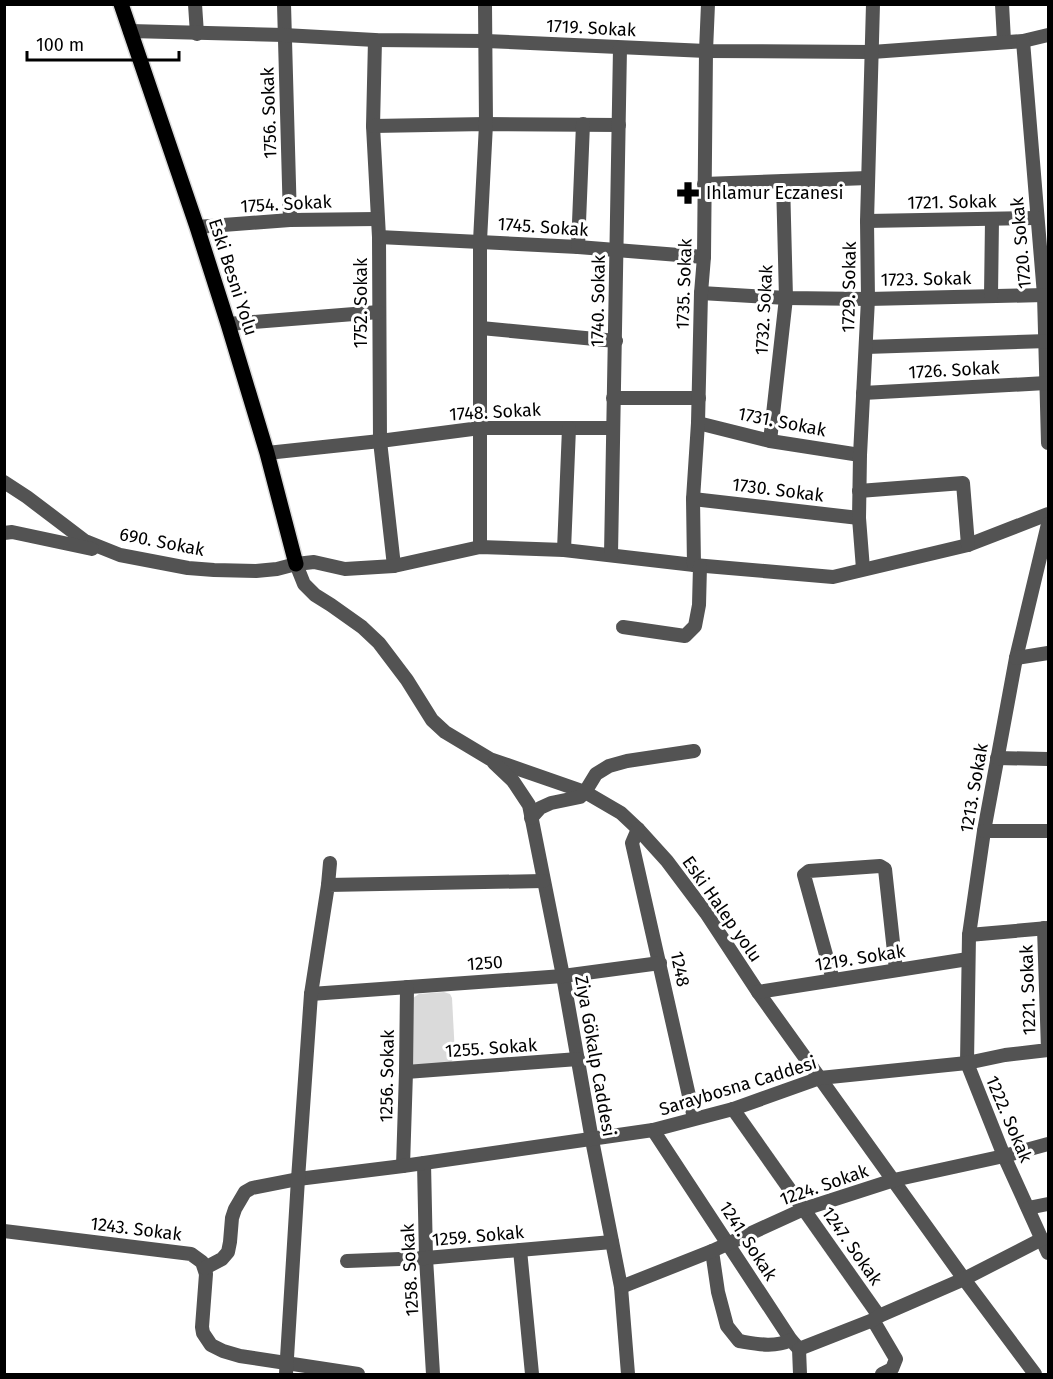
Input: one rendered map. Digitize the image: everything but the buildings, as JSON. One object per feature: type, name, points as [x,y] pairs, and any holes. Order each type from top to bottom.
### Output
[{"type":"main road","name":"Eski Besni Yolu","points":[[121,4],[228,324],[267,453],[296,564]]},
{"type":"street","points":[[195,4],[197,34]]},
{"type":"street","name":"1756. Sokak","points":[[284,4],[290,220]]},
{"type":"street","points":[[480,547],[480,242],[486,124],[485,4]]},
{"type":"street","name":"1735. Sokak","points":[[622,627],[685,636],[695,626],[699,605],[693,499],[704,257],[708,4]]},
{"type":"street","name":"1729. Sokak","points":[[863,569],[859,518],[860,454],[868,299],[867,221],[873,4]]},
{"type":"street","points":[[1002,4],[1004,41]]},
{"type":"street","name":"1719. Sokak","points":[[130,31],[375,40],[486,41],[706,51],[872,52],[1023,40],[1048,35]]},
{"type":"street","name":"1752. Sokak","points":[[375,40],[374,126],[379,237],[380,441],[394,566]]},
{"type":"street","name":"1720. Sokak","points":[[1023,40],[1047,341],[1048,443]]},
{"type":"street","name":"1740. Sokak","points":[[611,555],[620,48]]},
{"type":"street","points":[[578,247],[583,124]]},
{"type":"street","points":[[374,126],[619,124]]},
{"type":"street","points":[[704,184],[868,178]]},
{"type":"street","name":"1732. Sokak","points":[[770,441],[786,298],[783,181]]},
{"type":"street","name":"1721. Sokak","points":[[867,221],[1037,218]]},
{"type":"street","name":"1754. Sokak","points":[[197,227],[290,220],[377,219]]},
{"type":"street","points":[[991,296],[992,220]]},
{"type":"street","name":"1745. Sokak","points":[[379,237],[578,247],[704,257]]},
{"type":"street","name":"1723. Sokak","points":[[701,292],[786,298],[868,299],[1044,295]]},
{"type":"street","points":[[228,324],[379,312]]},
{"type":"street","points":[[481,328],[616,341]]},
{"type":"street","name":"1726. Sokak","points":[[866,347],[1047,341]]},
{"type":"street","name":"1726. Sokak","points":[[863,393],[1046,383]]},
{"type":"street","points":[[613,398],[699,398]]},
{"type":"street","name":"1731. Sokak","points":[[698,423],[770,441],[860,454]]},
{"type":"street","name":"1748. Sokak","points":[[267,453],[480,428],[612,428]]},
{"type":"street","points":[[564,550],[569,428]]},
{"type":"street","name":"690. Sokak","points":[[4,482],[85,541],[120,555],[188,568],[214,570],[256,571],[314,562],[345,569],[394,566],[480,547],[564,550],[697,566],[833,577],[968,545],[1048,514]]},
{"type":"street","points":[[860,491],[963,483],[968,545]]},
{"type":"street","name":"1730. Sokak","points":[[693,499],[859,518]]},
{"type":"street","name":"1213. Sokak","points":[[967,1064],[969,935],[984,831],[1016,658],[1048,524]]},
{"type":"street","points":[[4,533],[12,532],[120,555]]},
{"type":"street","name":"Eski Halep yolu","points":[[296,564],[304,584],[315,595],[362,627],[380,643],[432,720],[445,732],[490,759],[585,792],[621,813],[638,829],[667,861],[705,913],[758,992],[1035,1374]]},
{"type":"street","points":[[1016,658],[1048,653]]},
{"type":"street","points":[[531,818],[540,808],[551,803],[580,797],[596,774],[609,766],[694,751]]},
{"type":"street","points":[[997,758],[1048,759]]},
{"type":"street","name":"Ziya Gökalp Caddesi","points":[[490,759],[513,781],[529,805],[621,1287],[628,1374]]},
{"type":"street","name":"1248","points":[[638,829],[632,843],[694,1118]]},
{"type":"street","points":[[984,831],[1048,831]]},
{"type":"street","points":[[286,1369],[311,994],[330,863]]},
{"type":"street","points":[[833,980],[804,875],[809,871],[880,866],[885,869],[896,970]]},
{"type":"street","points":[[328,885],[543,881]]},
{"type":"street","points":[[969,935],[1046,928]]},
{"type":"street","name":"1221. Sokak","points":[[1046,928],[1048,1050]]},
{"type":"street","name":"1219. Sokak","points":[[758,992],[968,959]]},
{"type":"street","name":"1250","points":[[311,994],[563,976],[660,963]]},
{"type":"street","name":"1256. Sokak","points":[[403,1166],[407,987]]},
{"type":"street","name":"Saraybosna Caddesi","points":[[205,1268],[222,1259],[228,1252],[235,1209],[245,1192],[252,1188],[298,1179],[653,1130],[733,1109],[820,1078],[967,1064],[1005,1055],[1048,1050]]},
{"type":"street","name":"1255. Sokak","points":[[406,1072],[578,1059]]},
{"type":"street","name":"1222. Sokak","points":[[967,1064],[1004,1155],[1048,1253]]},
{"type":"street","name":"1247. Sokak","points":[[733,1109],[804,1209],[876,1318],[896,1359],[892,1369],[882,1374]]},
{"type":"street","name":"1241. Sokak","points":[[653,1130],[795,1344]]},
{"type":"street","name":"1224. Sokak","points":[[621,1287],[712,1251],[804,1209],[894,1180],[1048,1144]]},
{"type":"street","name":"1258. Sokak","points":[[424,1163],[426,1258],[434,1374]]},
{"type":"street","points":[[1028,1208],[1048,1204]]},
{"type":"street","name":"1243. Sokak","points":[[4,1231],[185,1252],[197,1258],[205,1268]]},
{"type":"street","points":[[712,1251],[718,1292],[727,1326],[739,1341],[763,1346],[795,1344],[876,1318],[964,1279],[1042,1239]]},
{"type":"street","name":"1259. Sokak","points":[[347,1261],[426,1258],[612,1242]]},
{"type":"street","points":[[520,1250],[532,1374]]},
{"type":"street","points":[[205,1268],[202,1327],[203,1334],[216,1349],[286,1369],[358,1374]]},
{"type":"street","points":[[795,1344],[800,1374]]},
{"type":"shaded area","points":[[444,992],[450,994],[452,998],[455,1055],[448,1065],[413,1065],[413,998],[419,994]]},
{"type":"place","name":"Ihlamur Eczanesi","points":[[688,193]]}]
